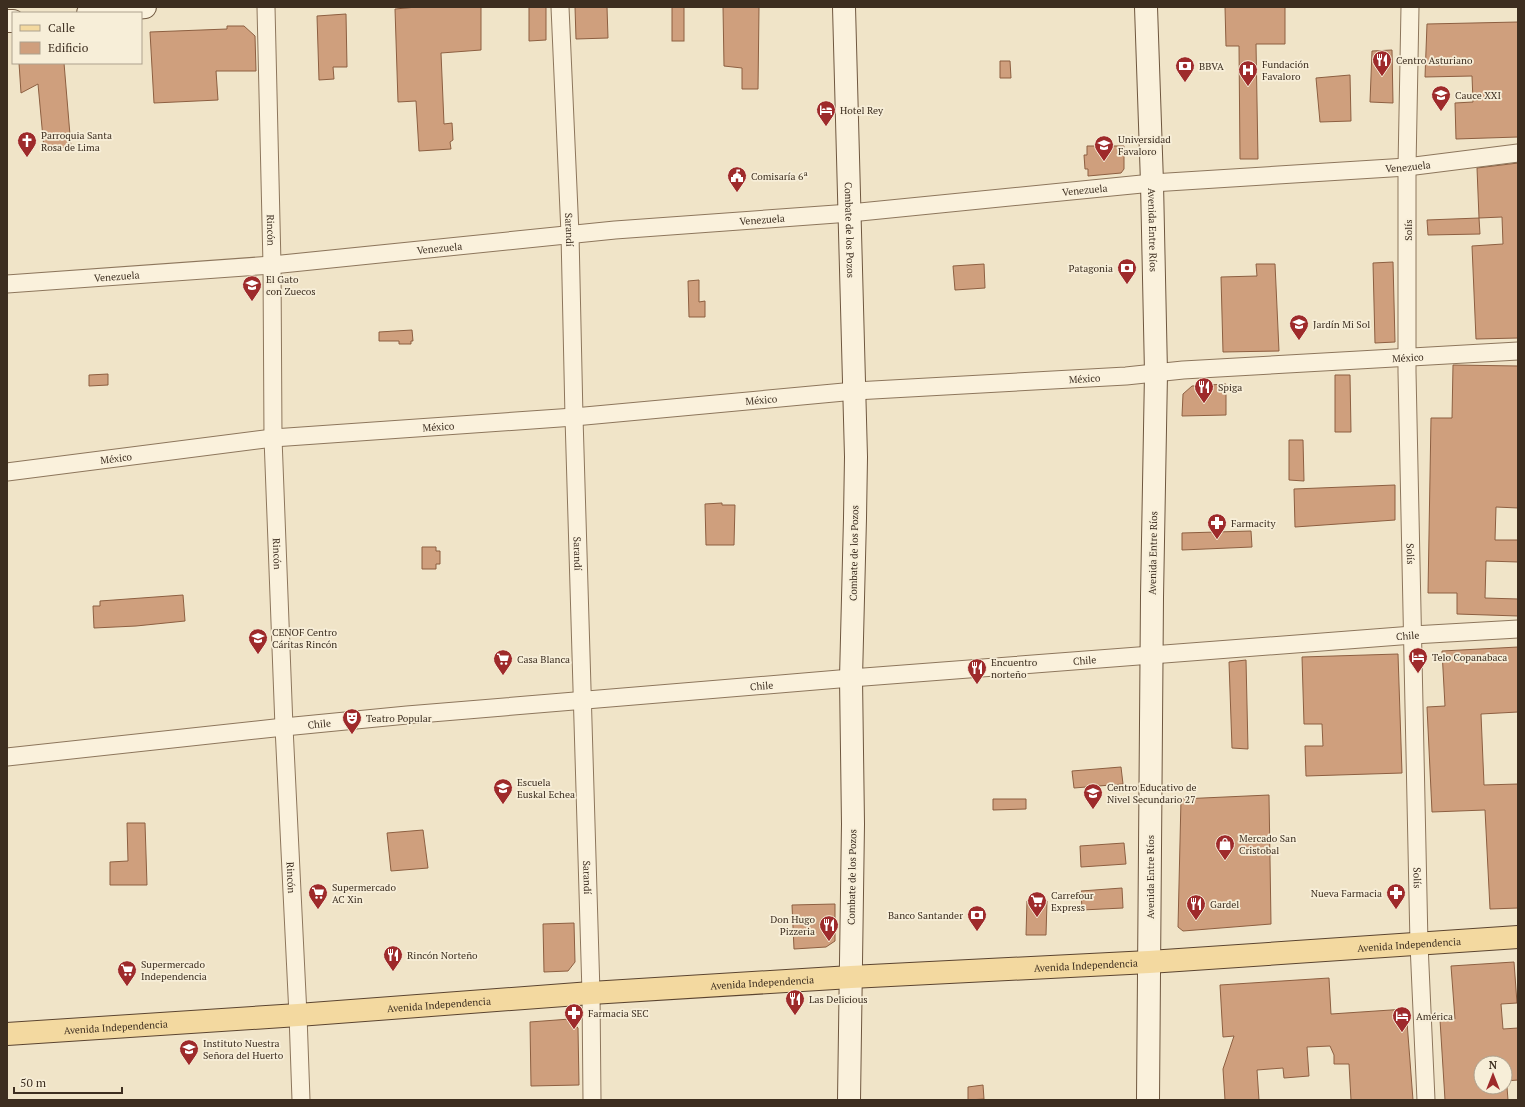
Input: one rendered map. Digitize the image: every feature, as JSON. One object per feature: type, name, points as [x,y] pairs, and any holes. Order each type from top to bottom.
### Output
[{"type":"main road","points":[[98,12],[145,7]]},
{"type":"main road","name":"Combate de los Pozos","points":[[844,7],[855,391],[855,518],[851,678],[853,824],[849,1100]]},
{"type":"main road","name":"Avenida Entre Ríos","points":[[1146,7],[1156,373],[1148,1100]]},
{"type":"main road","name":"Avenida Independencia","points":[[7,1034],[298,1015],[591,993],[851,977],[1149,962],[1518,937]]},
{"type":"street","name":"Rincón","points":[[266,7],[272,265],[273,438],[284,727],[301,1100]]},
{"type":"street","name":"Sarandí","points":[[560,7],[570,234],[591,993],[592,1100]]},
{"type":"street","name":"Solís","points":[[1410,7],[1407,167],[1407,357],[1419,944],[1426,1100]]},
{"type":"street","name":"Venezuela","points":[[7,284],[272,265],[570,234],[850,213],[1152,183],[1407,167],[1518,153]]},
{"type":"street","name":"México","points":[[7,472],[273,438],[574,417],[855,391],[1126,376],[1183,370],[1518,351]]},
{"type":"street","name":"Chile","points":[[7,757],[407,715],[851,678],[1413,635],[1518,629]]},
{"type":"building","points":[[417,7],[481,7],[481,50],[441,53],[444,124],[452,123],[453,140],[450,142],[451,149],[419,151],[416,101],[398,102],[395,9]]},
{"type":"building","points":[[529,7],[546,7],[546,40],[529,41]]},
{"type":"building","points":[[575,7],[607,7],[608,38],[576,39]]},
{"type":"building","points":[[672,7],[684,7],[684,41],[672,41]]},
{"type":"building","points":[[723,7],[759,7],[758,89],[742,89],[742,68],[724,66]]},
{"type":"building","name":"Fundación Favaloro","points":[[1225,7],[1285,7],[1285,44],[1256,44],[1258,159],[1240,159],[1239,46],[1226,46]]},
{"type":"building","points":[[346,14],[347,67],[333,67],[334,79],[319,80],[317,16]]},
{"type":"building","points":[[1518,22],[1518,137],[1456,139],[1455,103],[1473,102],[1472,76],[1425,77],[1427,24]]},
{"type":"building","points":[[227,26],[244,26],[255,36],[256,71],[216,71],[218,100],[154,103],[150,32],[227,29]]},
{"type":"building","name":"Centro Asturiano","points":[[1392,50],[1393,103],[1370,102],[1372,51]]},
{"type":"building","points":[[1000,61],[1010,61],[1011,78],[1000,78]]},
{"type":"building","points":[[19,64],[64,64],[71,147],[44,149],[38,84],[21,93]]},
{"type":"building","points":[[1350,75],[1351,121],[1320,122],[1316,78]]},
{"type":"building","name":"Universidad Favaloro","points":[[1087,146],[1124,146],[1124,169],[1121,173],[1088,176],[1088,169],[1085,169],[1084,155],[1087,155]]},
{"type":"building","points":[[1518,163],[1518,338],[1476,339],[1472,246],[1503,244],[1502,217],[1479,218],[1477,168]]},
{"type":"building","points":[[1479,218],[1480,234],[1428,235],[1427,220]]},
{"type":"building","points":[[1393,262],[1395,342],[1375,343],[1373,263]]},
{"type":"building","points":[[984,264],[985,288],[955,290],[953,266]]},
{"type":"building","points":[[1256,264],[1275,264],[1279,351],[1223,352],[1221,277],[1257,276]]},
{"type":"building","points":[[699,280],[699,302],[705,301],[705,317],[689,317],[688,281]]},
{"type":"building","points":[[412,330],[413,341],[411,341],[411,344],[399,344],[399,341],[379,341],[379,332]]},
{"type":"building","points":[[1453,365],[1518,366],[1518,508],[1496,507],[1495,540],[1518,540],[1518,562],[1486,561],[1485,598],[1518,599],[1518,616],[1457,614],[1457,593],[1428,593],[1431,418],[1452,418]]},
{"type":"building","points":[[108,374],[108,385],[89,386],[89,375]]},
{"type":"building","points":[[1335,375],[1350,375],[1351,432],[1335,432]]},
{"type":"building","name":"Spiga","points":[[1226,384],[1226,415],[1182,416],[1183,394],[1192,386]]},
{"type":"building","points":[[1289,440],[1303,440],[1304,481],[1289,480]]},
{"type":"building","points":[[1395,485],[1395,520],[1295,527],[1294,489]]},
{"type":"building","points":[[722,503],[722,505],[735,505],[734,545],[706,545],[705,504]]},
{"type":"building","name":"Farmacity","points":[[1251,531],[1252,547],[1182,550],[1182,533]]},
{"type":"building","points":[[422,547],[436,547],[436,551],[440,551],[440,564],[436,564],[436,569],[422,569]]},
{"type":"building","points":[[183,595],[185,621],[136,626],[94,628],[93,606],[100,606],[100,601]]},
{"type":"building","points":[[1518,647],[1518,712],[1481,714],[1484,785],[1518,784],[1518,908],[1490,909],[1485,810],[1432,812],[1427,707],[1445,706],[1442,651]]},
{"type":"building","points":[[1398,654],[1402,773],[1306,776],[1305,746],[1323,746],[1322,724],[1304,724],[1302,657]]},
{"type":"building","points":[[1246,660],[1248,749],[1232,748],[1229,662]]},
{"type":"building","points":[[1121,767],[1123,784],[1074,788],[1072,771]]},
{"type":"building","name":"Mercado San Cristobal","points":[[1269,795],[1271,924],[1183,931],[1178,927],[1181,799]]},
{"type":"building","points":[[993,799],[1026,799],[1026,809],[993,810]]},
{"type":"building","points":[[127,823],[145,823],[147,885],[110,885],[110,862],[128,861]]},
{"type":"building","points":[[423,830],[428,868],[391,871],[387,833]]},
{"type":"building","points":[[1124,843],[1126,864],[1081,867],[1080,846]]},
{"type":"building","points":[[1122,888],[1123,908],[1082,910],[1081,891]]},
{"type":"building","name":"Carrefour Express","points":[[1027,901],[1047,901],[1046,935],[1026,935]]},
{"type":"building","points":[[835,904],[835,941],[826,947],[794,949],[792,905]]},
{"type":"building","points":[[574,923],[575,962],[568,971],[544,972],[543,924]]},
{"type":"building","points":[[1514,962],[1517,1003],[1501,1004],[1503,1029],[1518,1028],[1518,1080],[1513,1080],[1513,1055],[1473,1055],[1473,1095],[1508,1095],[1508,1100],[1445,1100],[1440,1020],[1455,1019],[1451,966]]},
{"type":"building","points":[[1329,978],[1331,1014],[1406,1009],[1413,1100],[1351,1100],[1349,1064],[1334,1064],[1334,1055],[1330,1046],[1307,1047],[1309,1076],[1284,1078],[1283,1068],[1257,1070],[1259,1100],[1225,1100],[1223,1069],[1234,1036],[1223,1037],[1220,985]]},
{"type":"building","points":[[570,1019],[578,1028],[579,1085],[531,1086],[530,1022]]},
{"type":"building","points":[[983,1085],[984,1099],[968,1100],[968,1087]]},
{"type":"place","name":"Centro Asturiano","points":[[1382,77]]},
{"type":"place","name":"BBVA","points":[[1185,83]]},
{"type":"place","name":"Fundación Favaloro","points":[[1248,87]]},
{"type":"place","name":"Cauce XXI","points":[[1441,112]]},
{"type":"place","name":"Hotel Rey","points":[[826,127]]},
{"type":"place","name":"Parroquia Santa Rosa de Lima","points":[[27,158]]},
{"type":"place","name":"Universidad Favaloro","points":[[1104,162]]},
{"type":"place","name":"Comisaría 6ª","points":[[737,193]]},
{"type":"place","name":"Patagonia","points":[[1127,285]]},
{"type":"place","name":"El Gato con Zuecos","points":[[252,302]]},
{"type":"place","name":"Jardín Mi Sol","points":[[1299,341]]},
{"type":"place","name":"Spiga","points":[[1204,404]]},
{"type":"place","name":"Farmacity","points":[[1217,540]]},
{"type":"place","name":"CENOF Centro Cáritas Rincón","points":[[258,655]]},
{"type":"place","name":"Telo Copanabaca","points":[[1418,674]]},
{"type":"place","name":"Casa Blanca","points":[[503,676]]},
{"type":"place","name":"Encuentro norteño","points":[[977,685]]},
{"type":"place","name":"Teatro Popular","points":[[352,735]]},
{"type":"place","name":"Escuela Euskal Echea","points":[[503,805]]},
{"type":"place","name":"Centro Educativo de Nivel Secundario 27","points":[[1093,810]]},
{"type":"place","name":"Mercado San Cristobal","points":[[1225,861]]},
{"type":"place","name":"Supermercado AC Xin","points":[[318,910]]},
{"type":"place","name":"Nueva Farmacia","points":[[1396,910]]},
{"type":"place","name":"Carrefour Express","points":[[1037,918]]},
{"type":"place","name":"Gardel","points":[[1196,921]]},
{"type":"place","name":"Banco Santander","points":[[977,932]]},
{"type":"place","name":"Don Hugo Pizzeria","points":[[829,942]]},
{"type":"place","name":"Rincón Norteño","points":[[393,972]]},
{"type":"place","name":"Supermercado Independencia","points":[[127,987]]},
{"type":"place","name":"Las Delicious","points":[[795,1016]]},
{"type":"place","name":"Farmacia SEC","points":[[574,1030]]},
{"type":"place","name":"América","points":[[1402,1033]]},
{"type":"place","name":"Instituto Nuestra Señora del Huerto","points":[[189,1066]]}]
